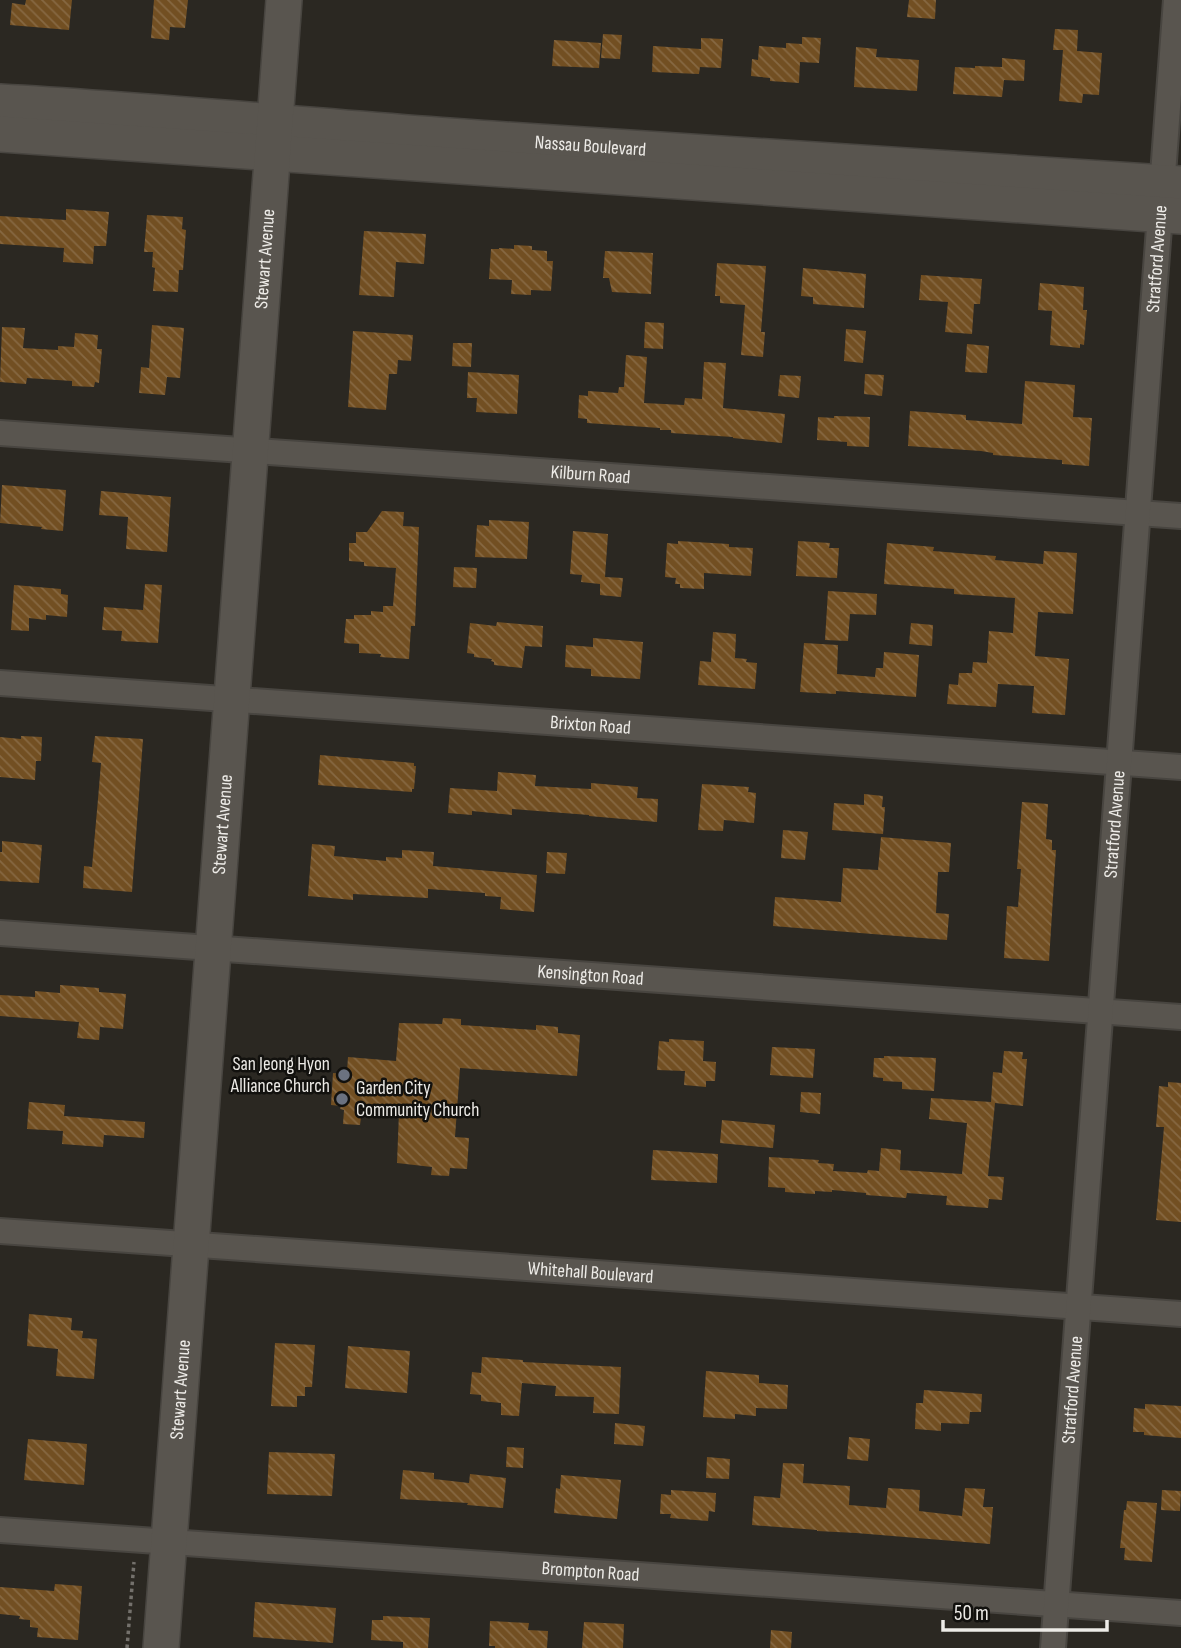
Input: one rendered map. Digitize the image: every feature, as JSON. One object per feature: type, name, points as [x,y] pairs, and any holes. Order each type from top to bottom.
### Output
[{"type":"main road","name":"Stewart Avenue","points":[[161,1648],[284,0]]},
{"type":"main road","name":"Nassau Boulevard","points":[[0,102],[101,108],[273,138]]},
{"type":"main road","name":"Nassau Boulevard","points":[[0,134],[510,141],[1171,200]]},
{"type":"street","name":"Stratford Avenue","points":[[1053,1648],[1138,513],[1171,200],[1176,0]]},
{"type":"street","name":"Kilburn Road","points":[[0,433],[1181,516]]},
{"type":"street","name":"Brixton Road","points":[[0,683],[1181,767]]},
{"type":"street","name":"Kensington Road","points":[[0,933],[1181,1017]]},
{"type":"street","name":"Whitehall Boulevard","points":[[0,1231],[1181,1314]]},
{"type":"street","name":"Brompton Road","points":[[0,1530],[1181,1613]]},
{"type":"path","points":[[127,1648],[134,1558]]},
{"type":"building","points":[[26,0],[72,0],[69,30],[10,25],[12,3],[25,5]]},
{"type":"building","points":[[154,0],[188,0],[185,28],[170,27],[169,40],[151,38]]},
{"type":"building","points":[[909,0],[936,0],[935,19],[907,17]]},
{"type":"building","points":[[1055,29],[1078,30],[1077,51],[1102,53],[1099,95],[1083,94],[1082,103],[1059,101],[1063,50],[1053,50]]},
{"type":"building","points":[[603,34],[622,35],[620,59],[601,58]]},
{"type":"building","points":[[802,37],[821,38],[819,63],[800,62],[799,83],[770,81],[770,78],[751,76],[752,59],[758,60],[759,46],[786,48],[786,43],[802,44]]},
{"type":"building","points":[[701,38],[723,39],[721,68],[700,67],[699,74],[652,72],[653,46],[701,49]]},
{"type":"building","points":[[554,40],[601,43],[599,68],[552,66]]},
{"type":"building","points":[[856,47],[877,49],[876,57],[919,60],[917,91],[854,87]]},
{"type":"building","points":[[1002,58],[1025,60],[1024,81],[1004,80],[1002,97],[953,94],[955,67],[1002,67]]},
{"type":"building","points":[[66,209],[109,212],[106,246],[94,246],[93,264],[63,262],[64,248],[0,244],[0,216],[66,220]]},
{"type":"building","points":[[147,215],[183,217],[182,229],[186,230],[183,270],[179,270],[178,292],[153,291],[153,252],[144,252]]},
{"type":"building","points":[[364,231],[426,234],[424,264],[396,262],[394,297],[359,295]]},
{"type":"building","points":[[514,245],[532,246],[532,250],[547,251],[547,261],[553,261],[551,291],[531,290],[531,295],[511,294],[512,280],[489,279],[491,249],[514,249]]},
{"type":"building","points":[[605,251],[653,253],[651,294],[612,292],[609,278],[603,278]]},
{"type":"building","points":[[717,263],[766,266],[761,332],[765,332],[763,357],[741,355],[745,305],[720,303],[720,296],[715,296]]},
{"type":"building","points":[[803,268],[866,274],[864,308],[813,304],[813,297],[801,296]]},
{"type":"building","points":[[921,275],[982,279],[980,304],[974,304],[972,334],[945,332],[948,302],[919,300]]},
{"type":"building","points":[[1040,283],[1084,287],[1083,310],[1087,310],[1084,345],[1080,344],[1080,348],[1050,345],[1052,311],[1038,310]]},
{"type":"building","points":[[645,322],[664,323],[663,349],[644,348]]},
{"type":"building","points":[[152,325],[184,328],[180,378],[167,377],[165,395],[139,393],[141,367],[149,368]]},
{"type":"building","points":[[2,327],[25,328],[23,348],[58,350],[58,346],[74,347],[75,333],[98,335],[97,349],[102,349],[99,383],[95,382],[94,387],[72,386],[72,381],[27,378],[26,384],[0,382]]},
{"type":"building","points":[[846,329],[866,331],[863,363],[844,361]]},
{"type":"building","points":[[353,331],[413,335],[411,361],[398,360],[397,374],[389,374],[386,410],[348,407]]},
{"type":"building","points":[[453,343],[472,343],[471,367],[452,366]]},
{"type":"building","points":[[967,344],[989,346],[987,373],[965,372]]},
{"type":"building","points":[[626,355],[647,357],[644,403],[684,405],[685,398],[702,399],[704,362],[726,363],[723,408],[785,414],[782,443],[671,433],[671,430],[660,428],[587,423],[587,419],[578,418],[579,395],[588,396],[588,391],[618,393],[619,387],[624,387]]},
{"type":"building","points":[[468,372],[519,375],[517,414],[476,412],[477,398],[467,398]]},
{"type":"building","points":[[865,374],[884,375],[882,396],[864,394]]},
{"type":"building","points":[[780,375],[801,376],[799,398],[778,396]]},
{"type":"building","points":[[1025,381],[1075,385],[1073,417],[1092,418],[1089,466],[1062,464],[1062,460],[993,455],[981,451],[908,446],[910,411],[966,415],[966,420],[1022,424]]},
{"type":"building","points":[[818,417],[870,417],[869,447],[817,440]]},
{"type":"building","points":[[2,485],[66,490],[63,531],[0,523]]},
{"type":"building","points":[[101,491],[171,497],[167,552],[126,549],[128,517],[99,515]]},
{"type":"building","points":[[382,511],[404,512],[403,526],[419,527],[415,626],[411,626],[409,659],[359,653],[359,644],[344,643],[346,619],[354,619],[354,615],[371,615],[371,611],[383,612],[383,606],[393,606],[396,568],[364,566],[364,562],[349,561],[349,543],[356,543],[356,532],[367,532]]},
{"type":"building","points":[[489,520],[529,522],[527,559],[475,557],[477,525],[489,526]]},
{"type":"building","points":[[573,531],[608,534],[605,577],[623,578],[621,597],[600,595],[600,584],[581,582],[582,575],[570,574]]},
{"type":"building","points":[[678,541],[753,548],[751,576],[704,573],[704,589],[680,588],[680,584],[675,584],[676,578],[665,577],[667,543],[678,544]]},
{"type":"building","points":[[798,541],[830,543],[829,548],[839,548],[837,578],[796,576]]},
{"type":"building","points":[[887,543],[934,547],[933,551],[996,556],[995,560],[1043,564],[1044,551],[1077,553],[1073,614],[1038,612],[1035,656],[1069,659],[1065,715],[1032,713],[1034,686],[998,684],[996,707],[947,704],[949,684],[958,685],[959,673],[972,673],[973,662],[987,663],[989,631],[1013,633],[1015,598],[954,594],[954,589],[884,584]]},
{"type":"building","points":[[454,567],[477,568],[476,588],[453,587]]},
{"type":"building","points":[[145,584],[162,585],[158,643],[121,641],[122,631],[102,630],[104,607],[143,610]]},
{"type":"building","points":[[14,585],[61,589],[61,594],[68,595],[67,617],[46,615],[46,620],[29,618],[29,631],[11,630]]},
{"type":"building","points":[[828,591],[877,594],[876,615],[850,614],[848,641],[825,640]]},
{"type":"building","points":[[497,622],[543,626],[542,647],[525,646],[522,668],[494,665],[492,659],[474,657],[474,654],[467,653],[470,623],[496,626]]},
{"type":"building","points":[[911,623],[933,625],[932,646],[909,644]]},
{"type":"building","points":[[713,632],[736,634],[735,658],[757,663],[755,689],[698,685],[700,661],[711,662]]},
{"type":"building","points":[[593,638],[643,642],[640,679],[591,676],[591,669],[565,667],[566,645],[593,647]]},
{"type":"building","points":[[804,643],[838,645],[837,674],[875,677],[876,668],[883,668],[884,652],[919,655],[916,697],[836,691],[836,694],[800,692]]},
{"type":"building","points":[[21,736],[42,737],[41,761],[36,761],[35,780],[0,777],[0,737],[21,739]]},
{"type":"building","points":[[95,736],[143,739],[132,892],[83,888],[84,866],[92,867],[101,763],[92,762]]},
{"type":"building","points":[[320,755],[414,763],[414,789],[412,792],[318,785]]},
{"type":"building","points":[[498,772],[536,775],[535,786],[591,789],[591,783],[638,787],[637,798],[658,799],[657,822],[512,809],[512,815],[472,811],[472,815],[448,813],[450,788],[497,791]]},
{"type":"building","points":[[702,784],[749,787],[748,792],[756,793],[754,823],[724,820],[723,831],[698,830]]},
{"type":"building","points":[[864,794],[883,796],[883,834],[832,830],[834,803],[864,805]]},
{"type":"building","points":[[1022,802],[1048,804],[1046,839],[1052,840],[1052,850],[1056,850],[1049,961],[1004,958],[1007,906],[1018,907],[1021,869],[1017,869]]},
{"type":"building","points":[[783,830],[808,832],[805,860],[781,858]]},
{"type":"building","points":[[881,837],[951,843],[949,872],[938,872],[936,913],[949,914],[947,940],[773,926],[775,897],[841,902],[843,868],[878,870]]},
{"type":"building","points":[[2,841],[42,845],[39,883],[0,881]]},
{"type":"building","points":[[312,844],[335,846],[334,856],[386,861],[386,857],[402,858],[402,850],[434,852],[433,866],[537,875],[534,912],[500,909],[501,897],[485,896],[485,893],[428,889],[428,898],[353,894],[353,900],[308,896]]},
{"type":"building","points":[[547,852],[567,853],[565,874],[546,873]]},
{"type":"building","points":[[60,985],[99,988],[99,992],[126,994],[123,1029],[100,1027],[99,1040],[77,1038],[79,1022],[0,1016],[0,995],[35,997],[35,991],[60,993]]},
{"type":"building","points":[[443,1018],[461,1019],[461,1025],[536,1030],[536,1025],[558,1027],[558,1033],[580,1035],[577,1076],[460,1068],[455,1137],[469,1138],[467,1169],[450,1168],[449,1176],[431,1175],[432,1167],[397,1163],[399,1112],[362,1110],[360,1125],[343,1124],[344,1110],[340,1109],[341,1106],[331,1105],[333,1073],[344,1074],[344,1070],[347,1071],[348,1057],[396,1061],[399,1023],[442,1024]]},
{"type":"building","points":[[669,1039],[704,1041],[703,1061],[716,1062],[715,1081],[706,1081],[706,1087],[684,1085],[685,1071],[657,1070],[659,1041],[669,1042]]},
{"type":"building","points":[[772,1047],[815,1049],[813,1078],[770,1075]]},
{"type":"building","points":[[1004,1051],[1023,1052],[1022,1059],[1027,1059],[1023,1106],[995,1103],[988,1176],[1004,1177],[1002,1200],[989,1199],[988,1208],[946,1205],[947,1196],[907,1193],[906,1198],[832,1190],[815,1191],[815,1194],[785,1192],[785,1188],[768,1187],[769,1157],[819,1160],[818,1163],[834,1164],[833,1171],[867,1173],[868,1170],[879,1171],[881,1148],[901,1150],[900,1170],[962,1174],[967,1123],[929,1119],[931,1098],[991,1102],[993,1072],[1002,1073]]},
{"type":"building","points":[[874,1058],[936,1058],[934,1091],[902,1089],[902,1082],[883,1081],[883,1078],[873,1077]]},
{"type":"building","points":[[1168,1082],[1181,1083],[1181,1222],[1156,1220],[1164,1127],[1156,1127],[1159,1086],[1168,1087]]},
{"type":"building","points":[[801,1092],[821,1093],[820,1114],[800,1112]]},
{"type":"building","points":[[29,1102],[65,1105],[64,1116],[145,1122],[144,1138],[104,1135],[103,1147],[62,1144],[63,1131],[27,1129]]},
{"type":"building","points":[[722,1120],[775,1125],[773,1148],[720,1143]]},
{"type":"building","points":[[653,1150],[718,1154],[717,1183],[651,1180]]},
{"type":"building","points":[[29,1314],[72,1318],[71,1330],[83,1331],[82,1338],[97,1339],[94,1379],[56,1376],[58,1349],[27,1346]]},
{"type":"building","points":[[275,1343],[315,1345],[312,1387],[305,1387],[305,1396],[297,1396],[297,1407],[271,1406]]},
{"type":"building","points":[[348,1346],[410,1351],[407,1393],[345,1388]]},
{"type":"building","points":[[482,1357],[621,1367],[619,1414],[593,1413],[594,1397],[555,1396],[556,1386],[522,1383],[519,1416],[501,1415],[501,1403],[481,1401],[481,1395],[470,1394],[472,1372],[481,1373]]},
{"type":"building","points":[[706,1371],[759,1375],[759,1383],[788,1385],[787,1409],[756,1408],[756,1416],[735,1414],[735,1419],[703,1417]]},
{"type":"building","points":[[924,1390],[982,1394],[981,1412],[970,1412],[969,1424],[941,1423],[941,1431],[915,1429],[916,1403],[923,1403]]},
{"type":"building","points":[[1145,1404],[1181,1406],[1181,1438],[1133,1432],[1134,1408],[1145,1409]]},
{"type":"building","points":[[615,1423],[645,1426],[643,1446],[614,1444]]},
{"type":"building","points":[[849,1437],[870,1439],[868,1461],[847,1459]]},
{"type":"building","points":[[28,1439],[87,1444],[84,1485],[24,1480]]},
{"type":"building","points":[[507,1447],[524,1448],[523,1468],[506,1467]]},
{"type":"building","points":[[269,1452],[335,1454],[332,1496],[267,1494]]},
{"type":"building","points":[[707,1457],[730,1459],[729,1479],[706,1478]]},
{"type":"building","points":[[783,1463],[804,1464],[803,1483],[850,1486],[849,1505],[886,1508],[888,1488],[920,1490],[919,1511],[962,1516],[965,1488],[985,1489],[983,1507],[993,1507],[990,1544],[752,1525],[754,1496],[780,1498]]},
{"type":"building","points":[[403,1470],[434,1473],[434,1479],[469,1483],[470,1474],[506,1478],[503,1508],[400,1499]]},
{"type":"building","points":[[561,1475],[621,1480],[617,1519],[554,1513],[556,1488],[560,1489]]},
{"type":"building","points":[[671,1490],[716,1493],[715,1512],[709,1511],[708,1521],[670,1518],[671,1514],[660,1514],[661,1494],[671,1495]]},
{"type":"building","points":[[1162,1490],[1181,1491],[1180,1511],[1161,1510]]},
{"type":"building","points":[[1127,1501],[1157,1503],[1152,1562],[1124,1560],[1125,1548],[1120,1548]]},
{"type":"building","points":[[55,1584],[82,1586],[78,1640],[37,1637],[38,1628],[30,1627],[30,1620],[0,1614],[0,1587],[54,1591]]},
{"type":"building","points":[[255,1602],[336,1608],[333,1643],[253,1637]]},
{"type":"building","points":[[383,1616],[430,1618],[428,1648],[403,1648],[403,1642],[371,1640],[372,1620],[383,1620]]},
{"type":"building","points":[[490,1621],[529,1623],[528,1630],[548,1631],[547,1648],[489,1646]]},
{"type":"building","points":[[584,1622],[624,1624],[623,1648],[582,1648]]},
{"type":"building","points":[[771,1630],[792,1632],[791,1648],[770,1648]]},
{"type":"place","name":"San Jeong Hyon Alliance Church","points":[[344,1075]]},
{"type":"place","name":"Garden City Community Church","points":[[342,1099]]}]
